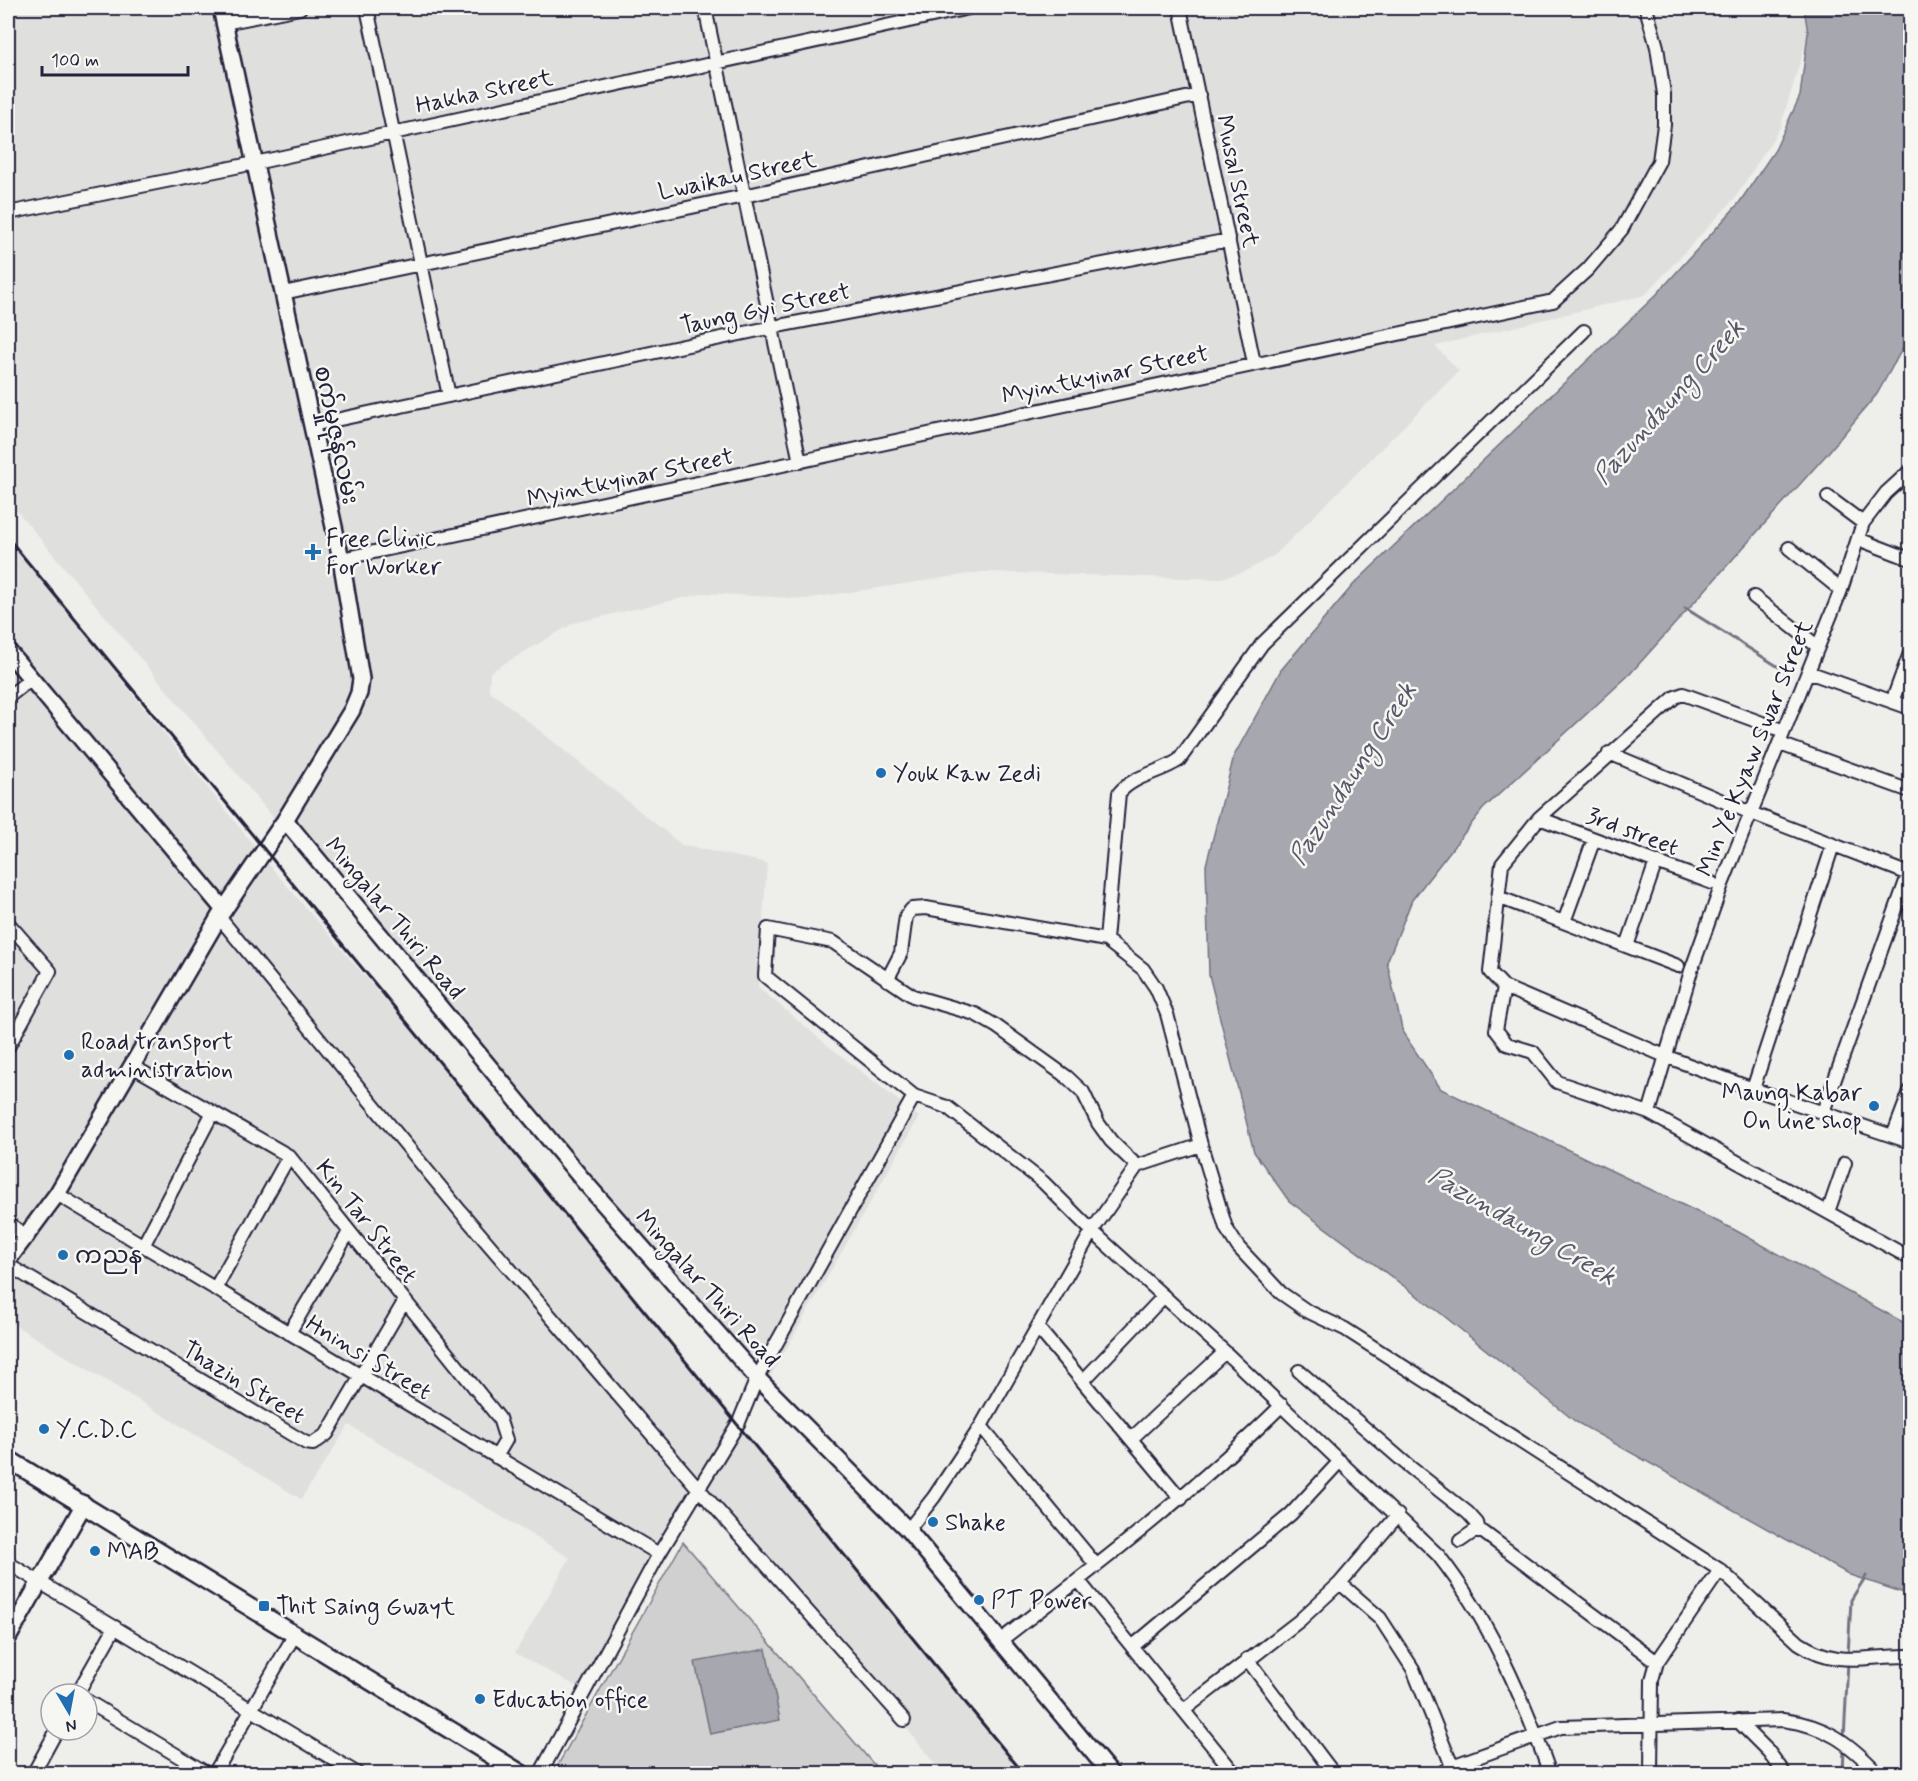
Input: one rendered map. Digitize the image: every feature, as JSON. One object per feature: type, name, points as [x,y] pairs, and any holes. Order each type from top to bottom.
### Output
[{"type":"main road","points":[[8,1459],[295,1634],[495,1766],[522,1773]]},
{"type":"street","name":"စက်မှုဇုန်လမ်း","points":[[8,1263],[57,1194],[221,913],[285,820],[352,710],[359,693],[361,679],[341,560],[221,8]]},
{"type":"street","points":[[224,23],[300,8]]},
{"type":"street","points":[[367,8],[449,396]]},
{"type":"street","points":[[705,8],[800,462]]},
{"type":"street","name":"Hakha Street","points":[[8,213],[255,164],[393,132],[969,8]]},
{"type":"street","name":"Musal Street","points":[[1180,8],[1254,363]]},
{"type":"street","name":"Myintkyinar Street","points":[[341,560],[1254,363],[1553,301],[1588,269],[1622,229],[1659,160],[1664,125],[1664,94],[1657,47],[1646,8]]},
{"type":"street","name":"Lwaikau Street","points":[[283,293],[744,196],[1199,95]]},
{"type":"street","name":"Taung Gyi Street","points":[[312,425],[773,327],[1229,240]]},
{"type":"street","points":[[1106,940],[1119,793],[1127,783],[1168,768],[1179,760],[1262,644],[1584,331]]},
{"type":"street","name":"Min Ye Kyaw Swar Street","points":[[1649,1113],[1691,971],[1751,813],[1841,590],[1863,523],[1886,493],[1911,471]]},
{"type":"street","points":[[1828,497],[1863,523]]},
{"type":"street","points":[[1858,539],[1911,559]]},
{"type":"street","points":[[1789,548],[1841,590]]},
{"type":"street","points":[[1754,597],[1817,646]]},
{"type":"street","points":[[8,651],[461,1212],[697,1487],[904,1720]]},
{"type":"street","points":[[1892,702],[1911,653]]},
{"type":"street","points":[[1808,672],[1911,708]]},
{"type":"street","points":[[8,697],[31,679]]},
{"type":"street","points":[[1784,731],[1679,694],[1609,753],[1539,818],[1502,864],[1490,972],[1504,987],[1665,1056],[1753,1089],[1911,1142]]},
{"type":"street","points":[[1780,744],[1911,791]]},
{"type":"street","points":[[1609,753],[1751,813],[1910,872],[1823,1112]]},
{"type":"street","name":"3rd street","points":[[1539,818],[1712,883]]},
{"type":"street","name":"Mingalar Thiri Road","points":[[285,820],[582,1179],[757,1378],[908,1530],[1111,1773]]},
{"type":"street","points":[[1564,922],[1594,839]]},
{"type":"street","points":[[1753,1089],[1833,845]]},
{"type":"street","points":[[1627,946],[1656,862]]},
{"type":"street","points":[[1498,897],[1678,966]]},
{"type":"street","points":[[887,980],[900,953],[906,916],[912,909],[926,908],[1106,940],[1143,969],[1156,988],[1167,1014],[1201,1145],[1226,1228],[1238,1247],[1281,1293],[1307,1311],[1345,1329],[1720,1570],[1799,1643],[1814,1652],[1848,1660],[1911,1656]]},
{"type":"street","points":[[8,923],[50,971],[8,1043]]},
{"type":"street","points":[[1137,1166],[1111,1141],[1098,1123],[1083,1092],[1067,1077],[975,1014],[913,996],[833,942],[768,929],[765,976],[914,1096],[947,1107],[1043,1182],[1092,1231],[1225,1352],[1438,1555],[1465,1589],[1486,1626],[1536,1734],[1550,1773]]},
{"type":"street","points":[[1504,987],[1495,1026],[1507,1044],[1533,1052],[1557,1082],[1649,1113],[1911,1258]]},
{"type":"street","name":"Kin Tar Street","points":[[132,1066],[289,1156],[499,1418],[506,1440],[496,1457]]},
{"type":"street","points":[[1893,1136],[1911,1091]]},
{"type":"street","points":[[540,1773],[659,1554],[697,1487],[739,1422],[757,1378],[914,1096]]},
{"type":"street","points":[[143,1246],[213,1112]]},
{"type":"street","points":[[908,1530],[934,1497],[981,1426],[1092,1231],[1137,1166],[1201,1145]]},
{"type":"street","points":[[215,1289],[289,1156]]},
{"type":"street","points":[[1828,1212],[1845,1162]]},
{"type":"street","name":"Hninsi Street","points":[[57,1194],[659,1554]]},
{"type":"street","points":[[8,1223],[28,1237]]},
{"type":"street","points":[[289,1333],[349,1232]]},
{"type":"street","name":"Thazin Street","points":[[8,1263],[306,1443],[313,1444],[327,1434],[404,1302]]},
{"type":"street","points":[[1083,1381],[1164,1296]]},
{"type":"street","points":[[1038,1328],[1181,1498]]},
{"type":"street","points":[[1131,1439],[1225,1352]]},
{"type":"street","points":[[1299,1371],[1474,1519],[1479,1531],[1657,1662]]},
{"type":"street","points":[[1001,1640],[1181,1498],[1233,1454],[1282,1406]]},
{"type":"street","points":[[981,1426],[1096,1566]]},
{"type":"street","points":[[1132,1647],[1292,1514],[1340,1461]]},
{"type":"street","points":[[8,1638],[84,1504]]},
{"type":"street","points":[[1184,1710],[1299,1621],[1340,1583],[1398,1515]]},
{"type":"street","points":[[1460,1541],[1479,1531]]},
{"type":"street","points":[[8,1563],[358,1773]]},
{"type":"street","points":[[1651,1773],[1652,1680],[1657,1662],[1720,1570]]},
{"type":"street","points":[[1078,1580],[1235,1773]]},
{"type":"street","points":[[1340,1583],[1380,1618],[1413,1669],[1452,1766]]},
{"type":"street","points":[[84,1682],[115,1626]]},
{"type":"street","points":[[214,1773],[295,1634]]},
{"type":"street","points":[[1247,1659],[1334,1773]]},
{"type":"street","points":[[99,1708],[208,1773]]},
{"type":"street","points":[[1440,1773],[1452,1766],[1536,1734],[1561,1727],[1783,1720],[1806,1723],[1837,1737],[1852,1746],[1879,1773]]},
{"type":"street","points":[[1738,1721],[1785,1773]]},
{"type":"street","points":[[48,1773],[34,1770],[50,1742]]},
{"type":"shaded area","points":[[8,8],[1805,8],[1808,36],[1780,128],[1735,198],[1645,295],[1435,346],[1459,371],[1275,555],[1244,572],[1218,579],[982,572],[805,599],[705,593],[574,623],[490,672],[489,690],[682,845],[767,863],[758,987],[919,1117],[758,1398],[8,500]]},
{"type":"shaded area","points":[[8,538],[276,873],[455,1081],[665,1333],[1024,1773],[942,1773],[866,1677],[697,1488],[664,1558],[587,1692],[515,1653],[570,1558],[349,1425],[301,1499],[8,1321]]},
{"type":"shaded area","points":[[683,1542],[881,1773],[554,1772]]},
{"type":"water","name":"Pazundaung Creek","points":[[1804,8],[1910,8],[1910,335],[1877,394],[1827,454],[1630,674],[1483,809],[1412,900],[1387,962],[1403,1033],[1441,1089],[1733,1229],[1910,1326],[1910,1595],[1850,1575],[1576,1422],[1439,1312],[1289,1201],[1254,1152],[1209,975],[1206,865],[1234,756],[1281,670],[1353,585],[1656,295],[1739,203],[1775,150],[1800,96],[1808,33]]},
{"type":"water","points":[[766,1649],[780,1720],[710,1734],[695,1662]]},
{"type":"waterway","points":[[1685,608],[1785,671]]},
{"type":"waterway","points":[[1848,1655],[1851,1600],[1866,1576]]},
{"type":"waterway","points":[[1844,1739],[1848,1661]]},
{"type":"waterway","points":[[1843,1774],[1844,1748]]},
{"type":"railway","points":[[8,538],[1024,1774]]},
{"type":"place","name":"Free Clinic For Worker","points":[[313,552]]},
{"type":"place","name":"Youk Kaw Zedi","points":[[881,773]]},
{"type":"place","name":"Road transport administration","points":[[69,1055]]},
{"type":"place","name":"Maung Kabar On line shop","points":[[1874,1106]]},
{"type":"place","name":"ကညန","points":[[63,1255]]},
{"type":"place","name":"Y.C.D.C","points":[[44,1429]]},
{"type":"place","name":"Shake","points":[[933,1522]]},
{"type":"place","name":"MAB","points":[[95,1551]]},
{"type":"place","name":"PT Power","points":[[979,1600]]},
{"type":"place","name":"Thit Saing Gwayt","points":[[264,1606]]},
{"type":"place","name":"Education office","points":[[480,1699]]}]
